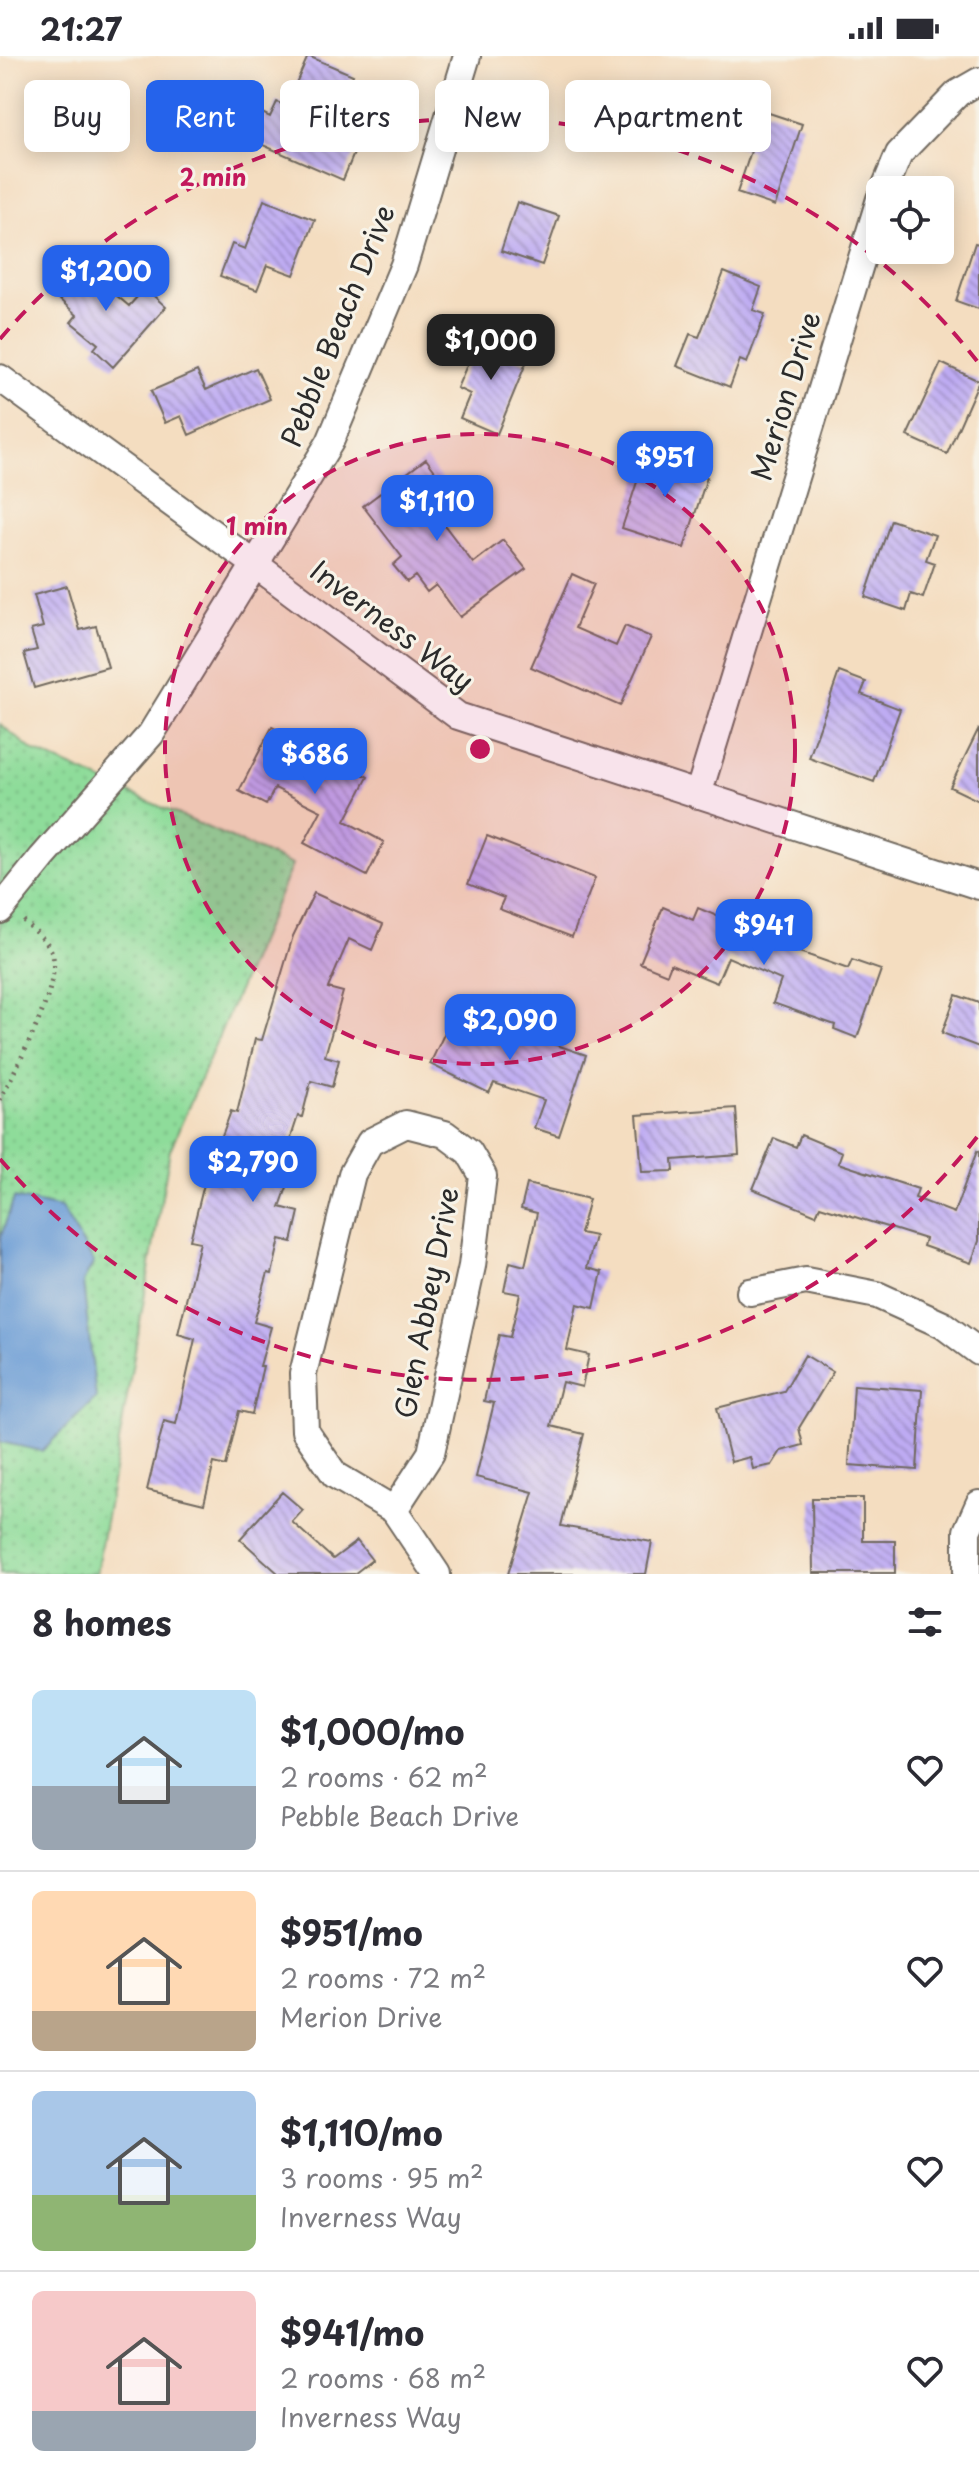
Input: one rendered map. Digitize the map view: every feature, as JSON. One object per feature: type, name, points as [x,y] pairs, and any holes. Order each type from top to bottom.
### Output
[{"type":"street","name":"Pebble Beach Drive","points":[[2,907],[151,734],[330,442],[404,265],[467,56]]},
{"type":"street","points":[[890,176],[899,154],[958,93],[979,81]]},
{"type":"street","name":"Merion Drive","points":[[698,795],[866,245]]},
{"type":"street","name":"Inverness Way","points":[[0,378],[458,716],[979,886]]},
{"type":"street","name":"Glen Abbey Drive","points":[[394,1510],[431,1453],[472,1266],[483,1176],[469,1152],[445,1134],[406,1124],[370,1142],[352,1174],[303,1374],[305,1431],[335,1475],[394,1510],[437,1574]]},
{"type":"street","points":[[750,1292],[806,1281],[877,1295],[943,1325],[979,1352]]},
{"type":"street","points":[[967,1574],[967,1531],[979,1504]]},
{"type":"path","points":[[0,1100],[44,1007],[55,969],[52,951],[40,937],[2,907]]},
{"type":"green space","points":[[0,724],[32,750],[292,865],[170,1150],[96,1574],[0,1574]]},
{"type":"water","points":[[14,1198],[61,1208],[94,1262],[83,1282],[96,1398],[42,1451],[0,1442],[0,1239]]},
{"type":"building","points":[[308,56],[353,75],[351,80],[297,80]]},
{"type":"building","points":[[277,102],[280,103],[280,152],[355,152],[343,180],[264,146],[264,114],[270,117]]},
{"type":"building","points":[[771,114],[802,124],[775,206],[737,193],[751,152],[771,152]]},
{"type":"building","points":[[264,200],[315,220],[294,275],[267,265],[257,290],[220,276],[232,244],[245,249]]},
{"type":"building","points":[[517,202],[559,216],[542,265],[501,251]]},
{"type":"building","points":[[975,243],[979,244],[979,309],[956,301]]},
{"type":"building","points":[[77,262],[129,306],[145,288],[166,307],[113,367],[94,349],[98,344],[71,322],[77,315],[51,292]]},
{"type":"building","points":[[724,272],[761,287],[753,310],[765,314],[747,363],[740,360],[730,387],[677,366],[690,334],[699,337]]},
{"type":"building","points":[[497,330],[516,338],[509,356],[526,363],[497,434],[460,418],[470,394],[457,388],[477,342],[489,348]]},
{"type":"building","points":[[941,363],[979,381],[947,454],[907,436]]},
{"type":"building","points":[[256,368],[270,399],[189,435],[181,416],[165,423],[151,391],[197,371],[206,390]]},
{"type":"building","points":[[648,448],[686,461],[684,469],[707,477],[684,548],[622,528]]},
{"type":"building","points":[[426,459],[447,487],[427,502],[473,563],[503,540],[526,569],[460,617],[436,585],[427,592],[415,576],[407,582],[393,565],[402,557],[363,506]]},
{"type":"building","points":[[891,520],[935,535],[926,560],[935,563],[923,598],[911,594],[906,611],[865,597]]},
{"type":"building","points":[[572,574],[594,584],[575,628],[616,646],[625,626],[651,637],[620,706],[531,667]]},
{"type":"building","points":[[67,586],[80,630],[96,626],[108,667],[34,688],[24,653],[37,650],[31,630],[43,627],[34,595]]},
{"type":"building","points":[[839,672],[866,682],[861,694],[900,709],[874,782],[809,758]]},
{"type":"building","points":[[272,727],[368,777],[345,821],[384,842],[367,876],[304,843],[321,811],[275,788],[266,805],[239,791]]},
{"type":"building","points":[[979,728],[979,801],[950,787]]},
{"type":"building","points":[[487,836],[595,878],[572,937],[499,909],[504,898],[468,884]]},
{"type":"building","points":[[314,893],[383,924],[372,950],[349,939],[328,988],[343,992],[325,1056],[339,1060],[332,1087],[311,1081],[302,1117],[298,1116],[282,1165],[293,1170],[280,1207],[299,1212],[292,1242],[280,1239],[272,1274],[268,1273],[254,1322],[271,1327],[260,1366],[263,1366],[252,1414],[239,1411],[226,1466],[214,1463],[204,1504],[147,1490],[164,1421],[176,1424],[195,1339],[178,1334],[200,1242],[190,1240],[203,1188],[231,1111],[237,1113],[255,1039],[262,1040],[293,936]]},
{"type":"building","points":[[663,907],[693,920],[698,908],[767,937],[765,940],[848,969],[852,960],[881,970],[857,1038],[834,1029],[835,1025],[773,1003],[781,980],[728,957],[717,983],[671,964],[667,974],[640,963]]},
{"type":"building","points":[[956,995],[979,1003],[979,1047],[942,1033]]},
{"type":"building","points":[[461,998],[521,1026],[518,1032],[586,1055],[559,1136],[534,1128],[544,1100],[494,1083],[489,1093],[430,1064]]},
{"type":"building","points":[[736,1108],[739,1155],[673,1160],[674,1171],[642,1172],[637,1115]]},
{"type":"building","points":[[801,1135],[842,1152],[838,1163],[918,1189],[915,1198],[954,1213],[979,1152],[979,1241],[971,1263],[923,1246],[925,1239],[820,1206],[816,1215],[753,1189],[774,1138],[796,1147]]},
{"type":"building","points":[[527,1184],[589,1199],[580,1233],[595,1236],[587,1268],[602,1272],[594,1308],[577,1304],[567,1350],[589,1355],[582,1387],[562,1382],[551,1426],[584,1434],[561,1526],[652,1542],[646,1574],[508,1574],[533,1492],[476,1477],[494,1403],[484,1401],[499,1335],[510,1337],[520,1294],[504,1291],[510,1262],[525,1266],[537,1213],[521,1209]]},
{"type":"building","points":[[805,1355],[833,1372],[799,1428],[803,1445],[781,1451],[772,1465],[753,1469],[750,1457],[731,1462],[717,1408],[784,1391]]},
{"type":"building","points":[[854,1385],[922,1390],[917,1470],[849,1465]]},
{"type":"building","points":[[282,1492],[303,1510],[292,1522],[333,1559],[357,1541],[372,1560],[354,1574],[279,1574],[240,1539]]},
{"type":"building","points":[[812,1498],[863,1498],[863,1541],[895,1541],[895,1573],[813,1573]]}]
